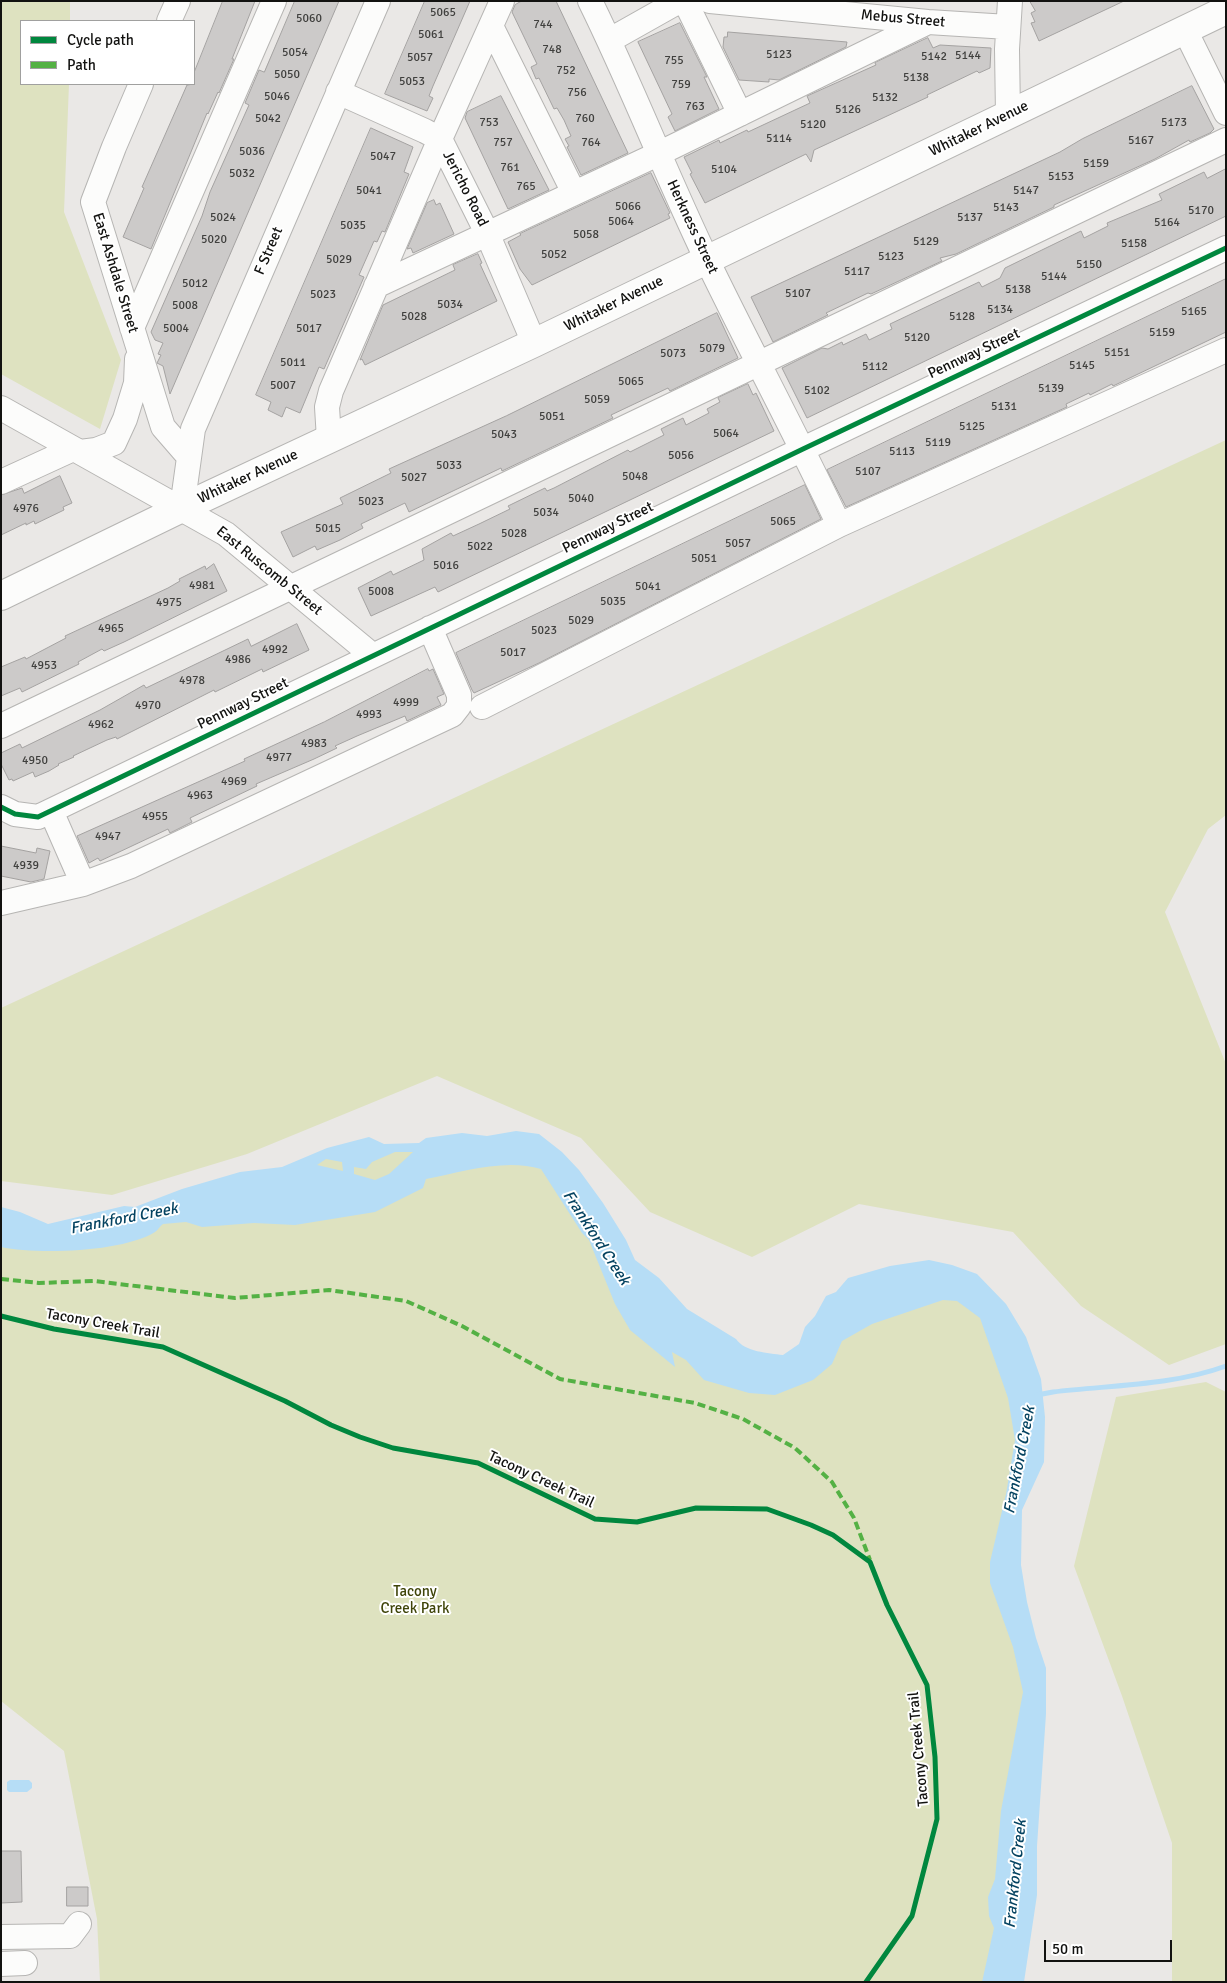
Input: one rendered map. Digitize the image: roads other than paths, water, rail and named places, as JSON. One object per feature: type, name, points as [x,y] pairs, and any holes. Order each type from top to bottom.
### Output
[{"type":"main road","name":"Whitaker Avenue","points":[[1,596],[182,508],[534,343],[1226,10]]},
{"type":"street","points":[[169,20],[178,1]]},
{"type":"street","points":[[1,482],[77,450],[96,450],[114,442],[126,419],[136,383],[135,338],[274,1]]},
{"type":"street","name":"F Street","points":[[182,508],[193,429],[378,1]]},
{"type":"street","points":[[329,439],[327,407],[331,391],[502,1]]},
{"type":"street","name":"Herkness Street","points":[[590,1],[610,40],[658,154],[707,259],[803,449],[839,525]]},
{"type":"street","points":[[610,40],[674,4],[686,1],[740,114]]},
{"type":"street","name":"Mebus Street","points":[[710,1],[928,22],[1008,27]]},
{"type":"street","points":[[1008,115],[1008,27],[1010,1]]},
{"type":"street","points":[[376,286],[487,232],[658,154],[928,22]]},
{"type":"street","points":[[491,26],[574,193]]},
{"type":"street","points":[[1185,30],[1226,113]]},
{"type":"street","name":"East Ashdale Street","points":[[141,85],[114,147],[94,202],[163,427],[189,457]]},
{"type":"street","name":"Jericho Road","points":[[338,92],[440,139],[487,232],[534,343]]},
{"type":"street","points":[[1,726],[292,589],[758,363],[1226,140]]},
{"type":"street","name":"Pennway Street","points":[[1,807],[15,814],[38,817],[1226,248]]},
{"type":"street","points":[[482,707],[839,525],[1226,350]]},
{"type":"street","name":"East Ruscomb Street","points":[[1,408],[226,534],[372,656]]},
{"type":"street","points":[[1,903],[84,884],[131,866],[452,715],[459,706],[459,695],[430,628]]},
{"type":"street","points":[[51,811],[84,884]]},
{"type":"street","points":[[1,1937],[70,1936],[79,1924]]},
{"type":"street","points":[[1,1964],[25,1963]]},
{"type":"water","name":"Frankford Creek","points":[[516,1131],[539,1134],[562,1152],[579,1170],[603,1203],[626,1240],[635,1260],[659,1278],[687,1309],[751,1349],[783,1355],[799,1344],[805,1327],[815,1316],[826,1296],[836,1292],[848,1278],[890,1266],[929,1260],[952,1265],[977,1274],[1006,1304],[1026,1337],[1041,1379],[1045,1417],[1044,1462],[1022,1510],[1021,1565],[1027,1602],[1046,1668],[1046,1714],[1037,1846],[1037,1895],[1024,1982],[982,1982],[994,1928],[989,1916],[988,1897],[995,1879],[1001,1811],[1023,1692],[1013,1647],[990,1583],[990,1562],[1006,1494],[1015,1440],[1008,1398],[980,1318],[957,1301],[943,1300],[872,1324],[842,1341],[832,1364],[813,1380],[775,1395],[749,1393],[704,1380],[686,1360],[672,1352],[675,1367],[630,1330],[615,1304],[589,1240],[582,1233],[541,1169],[513,1165],[484,1167],[426,1179],[423,1188],[375,1212],[295,1225],[254,1223],[202,1227],[186,1222],[163,1224],[155,1232],[141,1239],[102,1248],[36,1251],[1,1247],[1,1207],[20,1212],[48,1224],[124,1206],[135,1207],[182,1189],[240,1172],[282,1167],[327,1148],[369,1137],[384,1144],[419,1143],[426,1138],[462,1133],[487,1136]],"holes":[[[395,1152],[413,1152],[389,1174],[375,1180],[354,1174],[354,1167],[366,1169],[372,1162]],[[326,1159],[342,1162],[343,1171],[317,1165]]]},
{"type":"water","points":[[10,1780],[29,1780],[32,1783],[32,1788],[27,1792],[9,1792],[7,1790],[7,1782]]},
{"type":"waterway","points":[[1037,1395],[1184,1378],[1226,1366]]},
{"type":"park label","name":"Tacony Creek Park","points":[[415,1600]]}]
